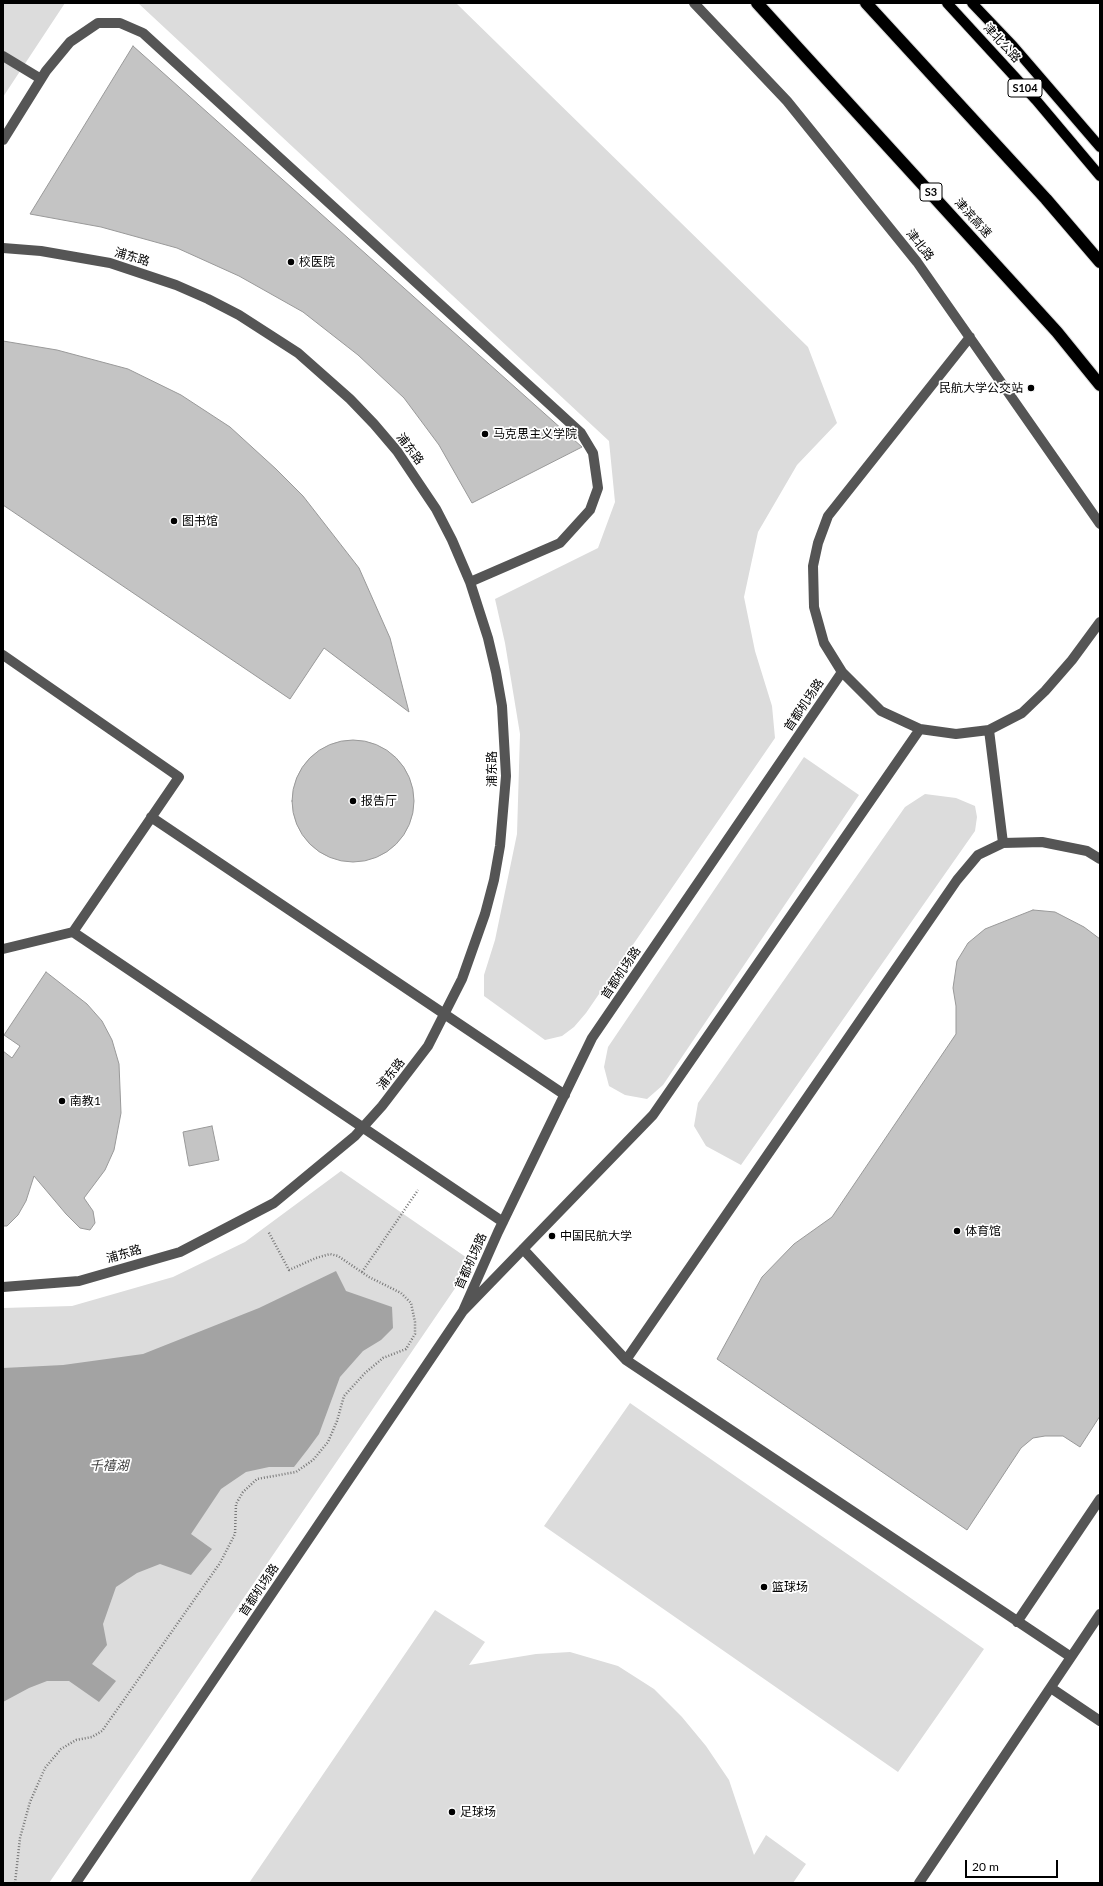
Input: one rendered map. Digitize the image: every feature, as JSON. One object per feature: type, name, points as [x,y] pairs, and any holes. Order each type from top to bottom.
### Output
[{"type":"highway","name":"津滨高速","points":[[757,3],[1057,332],[1100,385]]},
{"type":"highway","points":[[866,3],[1046,199],[1100,262]]},
{"type":"main road","name":"津北公路","points":[[947,3],[1036,100],[1100,176]]},
{"type":"main road","name":"津北公路","points":[[972,3],[1013,46],[1100,147]]},
{"type":"street","name":"津北路","points":[[694,3],[787,101],[917,262],[1100,524]]},
{"type":"street","points":[[3,140],[41,79],[70,42],[98,23],[120,23],[143,33],[581,433],[593,453],[598,488],[590,510],[560,543],[470,582]]},
{"type":"street","points":[[3,56],[41,79]]},
{"type":"street","name":"浦东路","points":[[3,248],[75,256],[123,267],[170,282],[239,315],[298,353],[350,399],[397,451],[436,509],[452,540],[470,582],[488,638],[502,706],[506,769],[504,811],[500,846],[485,914],[462,979],[428,1046],[363,1128],[274,1203],[180,1252],[78,1281],[3,1287]]},
{"type":"street","points":[[970,336],[828,516],[818,543],[813,566],[814,607],[824,643],[842,672],[881,711],[920,729],[956,734],[989,730],[1022,713],[1045,692],[1072,660],[1100,622]]},
{"type":"street","points":[[3,655],[179,777],[73,932],[3,949]]},
{"type":"street","name":"首都机场路","points":[[76,1883],[463,1311],[503,1222],[592,1038],[842,672]]},
{"type":"street","name":"首都机场路","points":[[463,1311],[653,1115],[920,729]]},
{"type":"street","points":[[989,730],[1003,843]]},
{"type":"street","points":[[152,817],[565,1095]]},
{"type":"street","points":[[626,1360],[957,880],[978,855],[1003,843],[1042,842],[1087,852],[1100,859]]},
{"type":"street","points":[[73,932],[503,1222]]},
{"type":"street","points":[[523,1249],[626,1360],[1071,1657]]},
{"type":"street","points":[[1017,1622],[1100,1499]]},
{"type":"street","points":[[919,1883],[1100,1614]]},
{"type":"street","points":[[1051,1688],[1100,1721]]},
{"type":"path","points":[[362,1272],[430,1172]]},
{"type":"path","points":[[15,1883],[20,1838],[30,1802],[45,1768],[61,1749],[76,1740],[92,1737],[102,1731],[220,1563],[235,1534],[236,1504],[243,1492],[258,1479],[296,1472],[312,1460],[328,1442],[337,1421],[344,1396],[365,1373],[383,1358],[406,1349],[414,1334],[415,1322],[411,1304],[401,1293],[362,1272],[343,1259],[330,1254],[316,1258],[289,1270],[257,1211]]},
{"type":"shaded area","points":[[3,3],[65,3],[3,97]]},
{"type":"shaded area","points":[[138,3],[456,3],[808,347],[837,423],[797,465],[758,532],[744,597],[755,651],[772,706],[775,738],[586,1013],[574,1027],[562,1036],[545,1040],[484,996],[484,975],[495,940],[517,834],[520,734],[505,643],[495,599],[598,548],[615,502],[609,441]]},
{"type":"shaded area","points":[[804,757],[859,795],[663,1085],[647,1099],[625,1095],[609,1086],[604,1067],[608,1047]]},
{"type":"shaded area","points":[[925,794],[956,798],[975,806],[977,817],[975,831],[741,1165],[706,1146],[694,1126],[698,1103],[905,807]]},
{"type":"shaded area","points":[[341,1171],[473,1262],[49,1883],[3,1883],[3,1308],[72,1306],[173,1277],[245,1242]]},
{"type":"shaded area","name":"篮球场","points":[[630,1403],[984,1649],[898,1772],[544,1526]]},
{"type":"shaded area","points":[[435,1610],[485,1642],[469,1665],[536,1654],[570,1652],[618,1666],[654,1689],[682,1717],[706,1746],[729,1780],[754,1855],[766,1835],[806,1864],[793,1883],[249,1883]]},
{"type":"water","name":"千禧湖","points":[[336,1271],[346,1291],[392,1307],[393,1328],[381,1340],[363,1351],[340,1377],[319,1434],[308,1449],[294,1467],[269,1467],[246,1472],[221,1489],[191,1534],[212,1549],[191,1575],[160,1564],[137,1573],[116,1587],[103,1624],[107,1645],[92,1664],[116,1681],[99,1702],[69,1681],[47,1681],[29,1688],[3,1702],[3,1368],[63,1365],[143,1354],[259,1308]]},
{"type":"building","name":"校医院","points":[[133,46],[582,447],[472,503],[439,445],[404,398],[358,355],[303,312],[239,276],[177,248],[101,227],[30,214]]},
{"type":"building","name":"图书馆","points":[[3,341],[57,350],[128,369],[181,395],[230,427],[276,469],[303,496],[359,568],[390,638],[409,712],[324,648],[290,699],[3,505]]},
{"type":"building","name":"报告厅","points":[[353,740],[376,744],[387,750],[396,758],[404,767],[410,778],[414,801],[410,824],[404,835],[396,844],[387,852],[376,858],[353,862],[330,858],[319,852],[310,844],[302,835],[296,824],[292,801],[296,778],[302,767],[310,758],[319,750],[330,744]]},
{"type":"building","name":"体育馆","points":[[1033,910],[1055,912],[1084,927],[1100,939],[1100,1416],[1080,1447],[1063,1436],[1045,1436],[1033,1438],[1021,1448],[967,1530],[717,1359],[762,1277],[794,1244],[832,1217],[956,1034],[956,1006],[953,988],[957,961],[968,943],[985,929]]},
{"type":"building","name":"南教1","points":[[46,972],[87,1004],[102,1021],[112,1040],[119,1064],[121,1113],[114,1150],[105,1170],[84,1198],[93,1211],[95,1223],[90,1230],[80,1228],[66,1214],[34,1176],[26,1201],[18,1215],[7,1226],[3,1226],[3,1051],[12,1058],[20,1046],[4,1035]]},
{"type":"building","points":[[212,1126],[219,1160],[189,1166],[183,1132]]},
{"type":"place","name":"校医院","points":[[291,262]]},
{"type":"place","name":"民航大学公交站","points":[[1031,388]]},
{"type":"place","name":"马克思主义学院","points":[[485,434]]},
{"type":"place","name":"图书馆","points":[[174,521]]},
{"type":"place","name":"报告厅","points":[[353,801]]},
{"type":"place","name":"南教1","points":[[62,1101]]},
{"type":"place","name":"体育馆","points":[[957,1231]]},
{"type":"place","name":"中国民航大学","points":[[552,1236]]},
{"type":"place","name":"篮球场","points":[[764,1587]]},
{"type":"place","name":"足球场","points":[[452,1812]]}]
